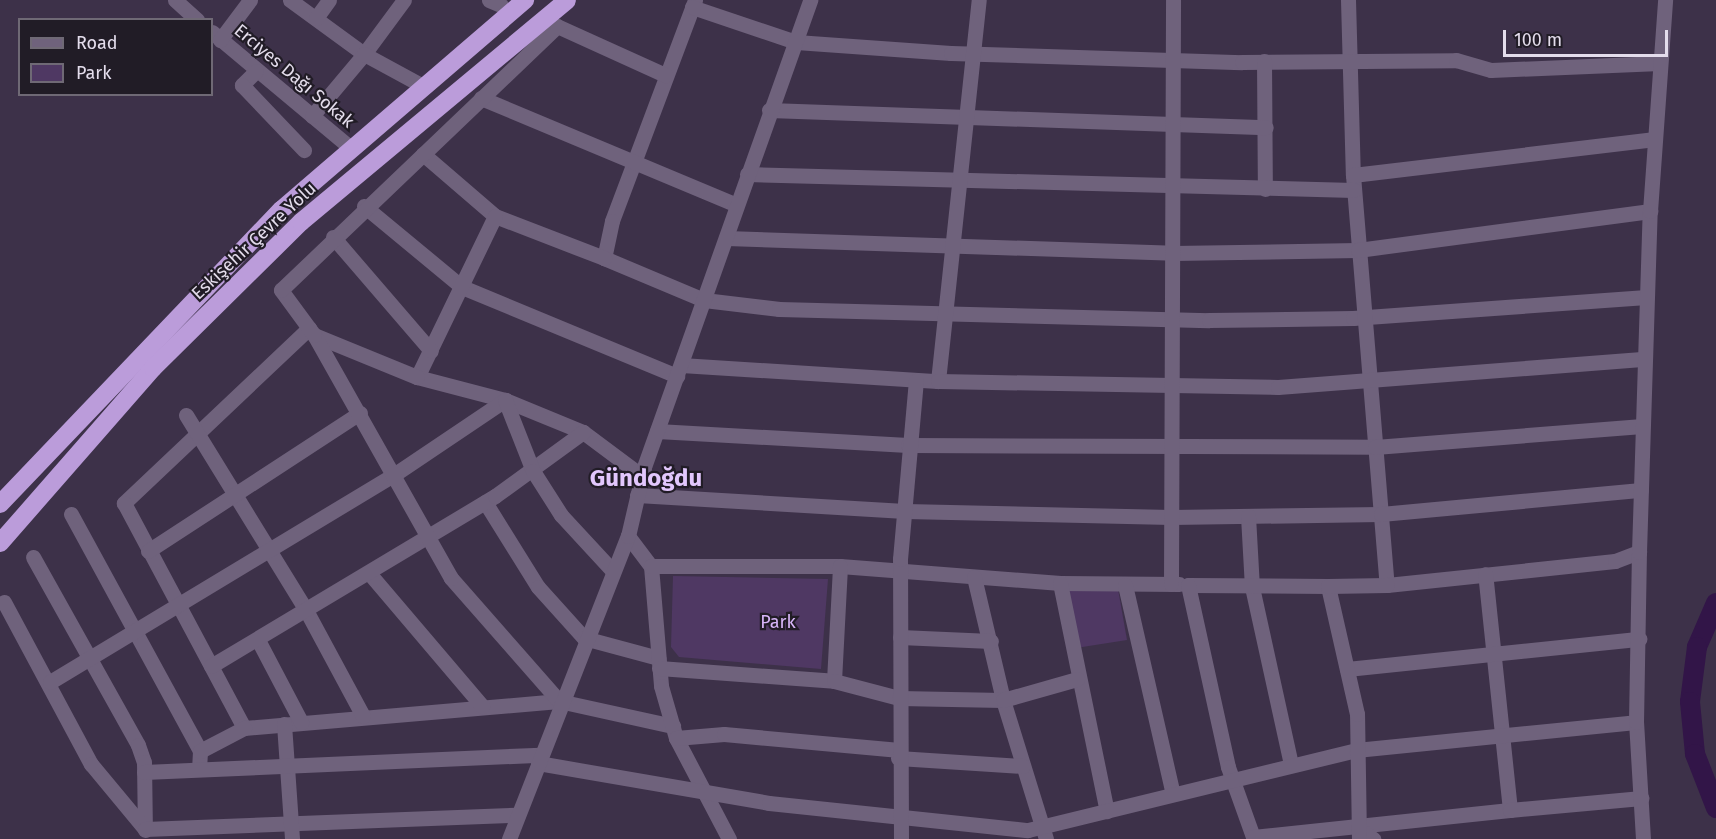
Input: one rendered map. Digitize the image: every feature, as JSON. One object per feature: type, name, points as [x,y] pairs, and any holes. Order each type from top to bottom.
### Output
[{"type":"highway","name":"Eskişehir Çevre Yolu","points":[[0,504],[281,210],[525,0]]},
{"type":"highway","name":"Eskişehir Çevre Yolu","points":[[0,543],[153,368],[301,222],[567,0]]},
{"type":"street","points":[[175,0],[195,18]]},
{"type":"street","points":[[216,36],[250,0]]},
{"type":"street","points":[[290,0],[364,54],[423,86]]},
{"type":"street","points":[[316,18],[329,0]]},
{"type":"street","points":[[312,117],[364,54],[404,0]]},
{"type":"street","points":[[511,839],[517,815],[559,701],[628,536],[642,476],[657,431],[810,0]]},
{"type":"street","points":[[938,381],[976,54],[979,0]]},
{"type":"street","points":[[1171,584],[1169,447],[1175,123],[1173,0]]},
{"type":"street","points":[[1348,0],[1346,61],[1358,250],[1387,585]]},
{"type":"street","points":[[1643,839],[1636,722],[1642,426],[1650,212],[1665,0]]},
{"type":"street","points":[[603,258],[633,165],[693,4],[796,42],[976,54],[1264,62],[1456,60],[1491,70],[1660,63]]},
{"type":"street","points":[[559,701],[451,578],[360,413],[312,332],[281,290],[364,206],[423,154],[557,26],[665,75]]},
{"type":"street","name":"Erciyes Dağı Sokak","points":[[216,36],[352,149]]},
{"type":"street","points":[[1264,62],[1265,189]]},
{"type":"street","points":[[256,71],[242,85],[304,150]]},
{"type":"street","points":[[481,98],[633,165],[737,205]]},
{"type":"street","points":[[770,110],[968,119],[1266,127]]},
{"type":"street","points":[[747,174],[960,184],[1265,189],[1354,183],[1655,139]]},
{"type":"street","points":[[423,154],[495,216],[704,300],[779,309],[1172,319],[1364,317],[1646,297]]},
{"type":"street","points":[[364,206],[462,287],[679,371],[916,381],[1278,387],[1645,359]]},
{"type":"street","points":[[726,238],[952,249],[1173,253],[1358,250],[1650,212]]},
{"type":"street","points":[[417,377],[495,216]]},
{"type":"street","points":[[333,237],[431,351]]},
{"type":"street","points":[[312,332],[417,377],[505,400],[583,432],[642,476]]},
{"type":"street","points":[[244,728],[124,504],[196,435],[312,332]]},
{"type":"street","points":[[901,839],[898,754],[900,573],[908,445],[916,381]]},
{"type":"street","points":[[505,400],[533,471],[561,515],[612,570]]},
{"type":"street","points":[[50,682],[88,655],[179,605],[395,474],[505,400]]},
{"type":"street","points":[[148,551],[360,413]]},
{"type":"street","points":[[186,415],[196,435],[307,612],[363,716]]},
{"type":"street","points":[[657,431],[908,445],[1375,447],[1642,426]]},
{"type":"street","points":[[211,666],[307,612],[485,502],[533,471],[583,432]]},
{"type":"street","points":[[638,495],[905,511],[1171,517],[1381,514],[1641,490]]},
{"type":"street","points":[[485,502],[538,587],[584,638],[658,663],[834,681],[899,698],[1003,700],[1077,679]]},
{"type":"street","points":[[71,514],[200,751],[199,769]]},
{"type":"street","points":[[1248,516],[1252,587],[1291,765]]},
{"type":"street","points":[[628,536],[651,566],[658,663],[674,732],[698,788],[729,839]]},
{"type":"street","points":[[651,566],[840,566],[900,573],[1060,583],[1252,587],[1328,586],[1387,585],[1615,561],[1639,552]]},
{"type":"street","points":[[33,557],[138,745],[144,772],[145,834]]},
{"type":"street","points":[[834,681],[840,566]]},
{"type":"street","points":[[369,573],[482,706]]},
{"type":"street","points":[[1485,574],[1510,810]]},
{"type":"street","points":[[974,577],[991,640],[1003,700],[1044,833]]},
{"type":"street","points":[[1060,583],[1077,679],[1107,810]]},
{"type":"street","points":[[1125,585],[1173,794]]},
{"type":"street","points":[[1188,585],[1232,779],[1249,838],[1359,833],[1510,810],[1641,798]]},
{"type":"street","points":[[1328,586],[1356,714],[1359,833]]},
{"type":"street","points":[[4,603],[50,682],[91,764],[145,834]]},
{"type":"street","points":[[900,637],[991,640]]},
{"type":"street","points":[[1347,669],[1639,639]]},
{"type":"street","points":[[258,640],[301,722]]},
{"type":"street","points":[[200,751],[244,728],[559,701],[674,732],[724,734],[1023,766]]},
{"type":"street","points":[[144,772],[287,764],[539,759],[698,788],[900,819],[1044,833],[1107,810],[1356,750],[1636,722]]},
{"type":"street","points":[[284,724],[292,839]]},
{"type":"street","points":[[145,834],[291,821],[517,815]]},
{"type":"street","points":[[1359,833],[1373,839]]},
{"type":"green space","name":"Park","points":[[673,576],[828,579],[821,669],[679,657],[671,647]]},
{"type":"green space","points":[[1061,588],[1118,589],[1127,640],[1076,648]]},
{"type":"waterway","points":[[1716,603],[1697,647],[1690,702],[1695,754],[1716,808]]},
{"type":"district","name":"Gündoğdu","points":[[646,479]]}]
